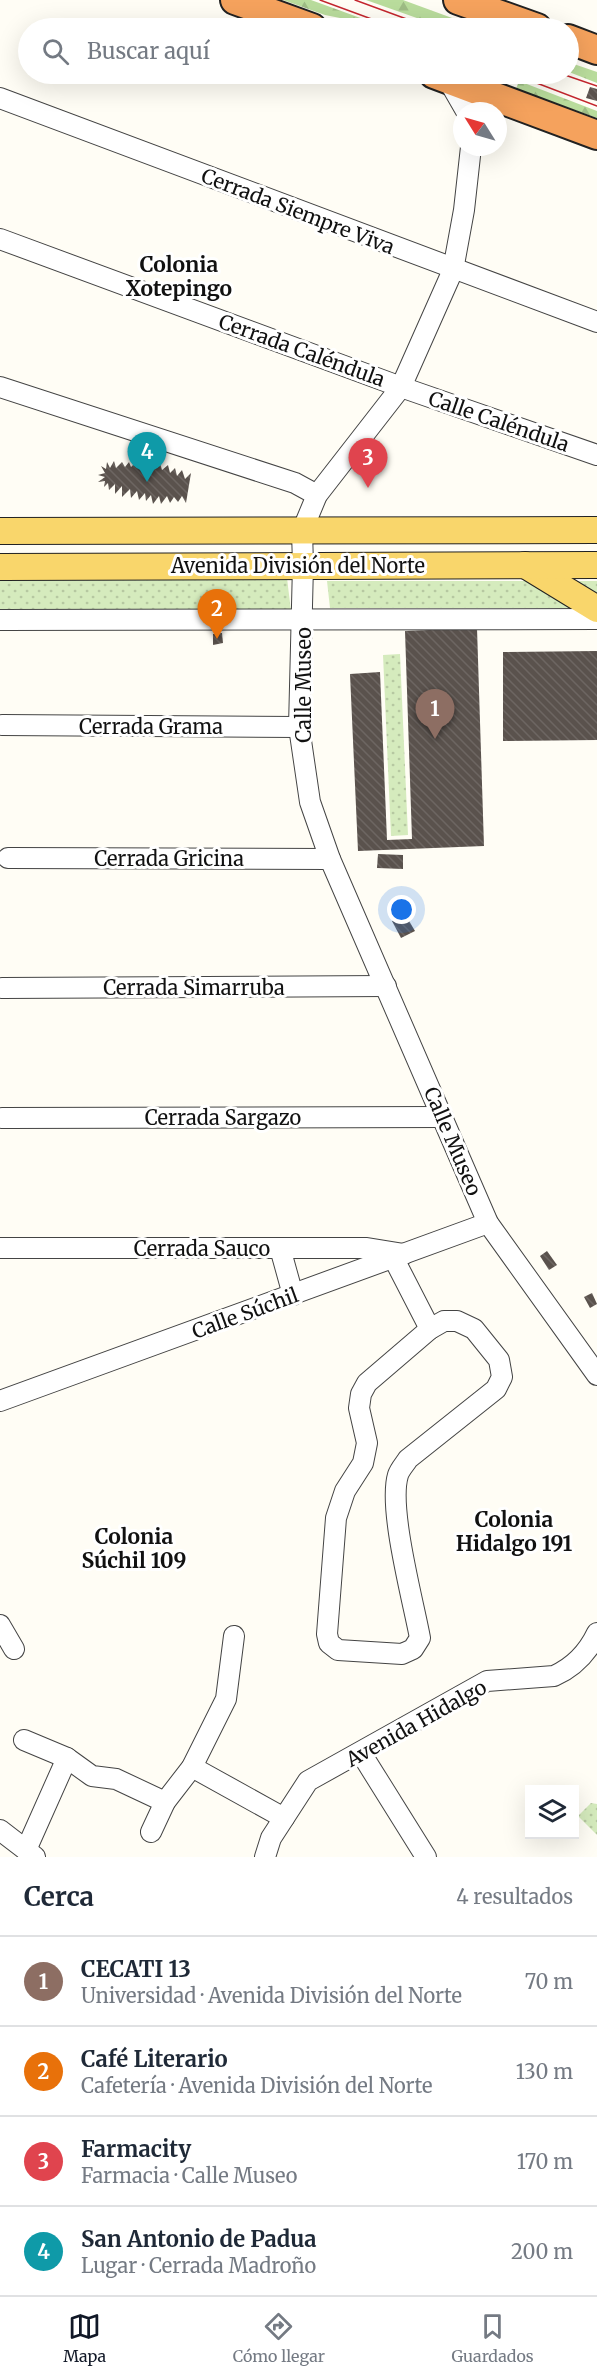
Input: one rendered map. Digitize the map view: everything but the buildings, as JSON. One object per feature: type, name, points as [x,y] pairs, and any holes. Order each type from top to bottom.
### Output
[{"type":"highway","points":[[235,0],[284,18]]},
{"type":"highway","points":[[458,0],[494,6],[517,18]]},
{"type":"highway","points":[[579,43],[597,50]]},
{"type":"highway","points":[[461,84],[597,135]]},
{"type":"main road","name":"Avenida División del Norte","points":[[0,531],[597,530]]},
{"type":"main road","points":[[524,565],[597,609]]},
{"type":"main road","name":"Avenida División del Norte","points":[[0,567],[597,565]]},
{"type":"street","points":[[446,84],[459,102]]},
{"type":"street","name":"Cerrada Siempre Viva","points":[[0,98],[453,270],[597,322]]},
{"type":"street","name":"Calle Museo","points":[[470,156],[464,210],[453,270],[401,387],[317,495],[302,531],[299,727],[310,802],[330,859],[488,1223],[597,1375]]},
{"type":"street","name":"Cerrada Caléndula","points":[[0,238],[401,387]]},
{"type":"street","points":[[0,387],[295,483],[317,495]]},
{"type":"street","name":"Calle Caléndula","points":[[401,387],[597,455]]},
{"type":"street","points":[[0,620],[597,619]]},
{"type":"street","name":"Cerrada Grama","points":[[2,725],[299,727]]},
{"type":"street","name":"Cerrada Gricina","points":[[8,858],[330,859]]},
{"type":"street","name":"Cerrada Simarruba","points":[[2,988],[386,986]]},
{"type":"street","name":"Cerrada Sargazo","points":[[2,1118],[443,1117]]},
{"type":"street","name":"Calle Súchil","points":[[0,1401],[488,1223]]},
{"type":"street","name":"Cerrada Sauco","points":[[0,1248],[367,1248],[399,1257]]},
{"type":"street","points":[[280,1248],[293,1295]]},
{"type":"street","points":[[399,1257],[430,1329]]},
{"type":"street","points":[[444,1321],[457,1321],[474,1329],[499,1360],[502,1377],[496,1389],[408,1459],[399,1473],[396,1487],[398,1520],[420,1638],[412,1649],[402,1654],[338,1650],[329,1642],[327,1634],[336,1518],[345,1491],[363,1463],[366,1443],[359,1408],[361,1394],[367,1383],[430,1329],[444,1321]]},
{"type":"street","points":[[0,1625],[14,1649]]},
{"type":"street","name":"Avenida Hidalgo","points":[[265,1857],[270,1838],[308,1781],[487,1681],[560,1674],[576,1663],[597,1633]]},
{"type":"street","points":[[151,1832],[165,1802],[192,1767],[226,1700],[234,1636]]},
{"type":"street","points":[[24,1740],[67,1758],[92,1776],[116,1779],[165,1802]]},
{"type":"street","points":[[362,1752],[426,1857]]},
{"type":"street","points":[[0,1830],[31,1855],[67,1758]]},
{"type":"street","points":[[192,1767],[284,1818]]},
{"type":"green space","points":[[283,0],[311,0],[360,18],[325,15]]},
{"type":"green space","points":[[366,0],[403,0],[452,18],[417,18]]},
{"type":"green space","points":[[579,66],[597,72],[597,83],[579,76]]},
{"type":"green space","points":[[518,84],[527,84],[597,111],[597,118],[516,89]]},
{"type":"green space","points":[[287,578],[291,611],[0,611],[0,580]]},
{"type":"green space","points":[[327,581],[597,581],[597,608],[330,608]]},
{"type":"green space","points":[[400,654],[408,835],[391,836],[383,655]]},
{"type":"green space","points":[[591,1803],[597,1804],[597,1835],[579,1817]]},
{"type":"tram line","points":[[320,0],[369,18]]},
{"type":"tram line","points":[[355,0],[404,18]]},
{"type":"tram line","points":[[579,80],[597,86]]},
{"type":"tram line","points":[[539,84],[597,106]]},
{"type":"place","name":"San Antonio de Padua","points":[[147,482]]},
{"type":"place","name":"Farmacity","points":[[368,488]]},
{"type":"place","name":"Café Literario","points":[[217,639]]},
{"type":"place","name":"CECATI 13","points":[[435,739]]},
{"type":"district","name":"Colonia Xotepingo","points":[[179,276]]},
{"type":"district","name":"Colonia Hidalgo 191","points":[[514,1531]]},
{"type":"district","name":"Colonia Súchil 109","points":[[134,1548]]}]
